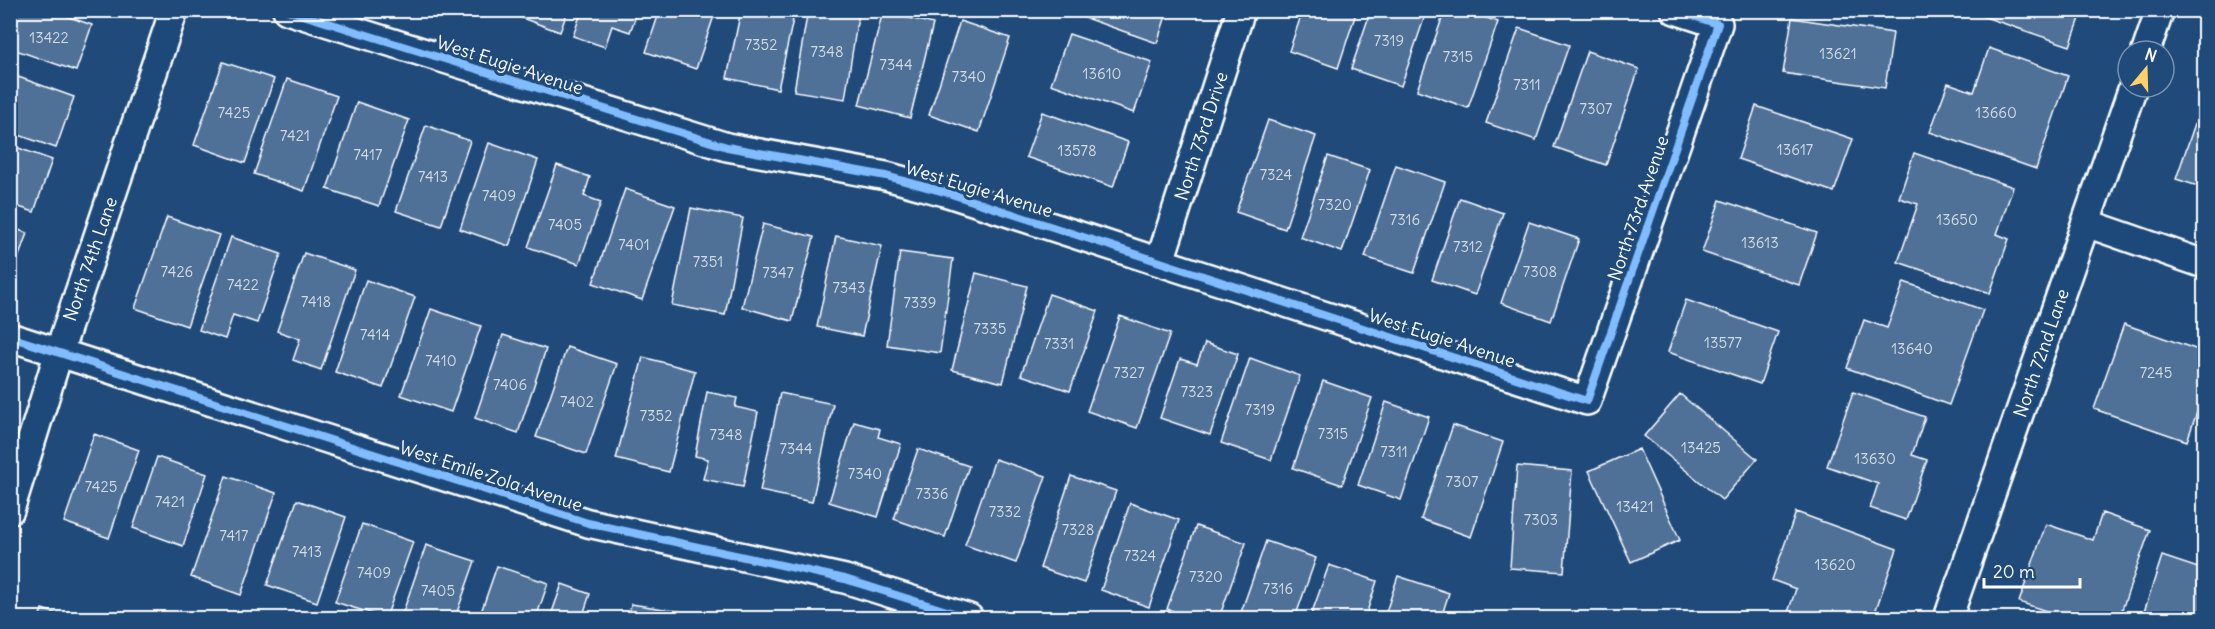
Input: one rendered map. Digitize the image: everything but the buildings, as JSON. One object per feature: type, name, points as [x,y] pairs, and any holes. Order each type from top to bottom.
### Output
[{"type":"street","name":"North 74th Lane","points":[[10,510],[59,352],[174,10]]},
{"type":"street","name":"West Eugie Avenue","points":[[287,10],[663,129],[727,147],[886,176],[938,190],[1587,401]]},
{"type":"street","name":"North 73rd Drive","points":[[1160,261],[1241,10]]},
{"type":"street","name":"North 73rd Avenue","points":[[1587,401],[1718,24],[1675,10]]},
{"type":"street","points":[[2150,39],[2160,10]]},
{"type":"street","name":"North 72nd Lane","points":[[1948,618],[2129,99]]},
{"type":"street","points":[[2086,223],[2205,264]]},
{"type":"street","name":"West Emile Zola Avenue","points":[[10,337],[588,523],[846,579],[969,618]]},
{"type":"cycle path","points":[[287,10],[727,147],[886,176],[948,193],[1587,401],[1718,24],[1675,10]]},
{"type":"cycle path","points":[[10,337],[588,523],[845,579],[969,618]]}]
